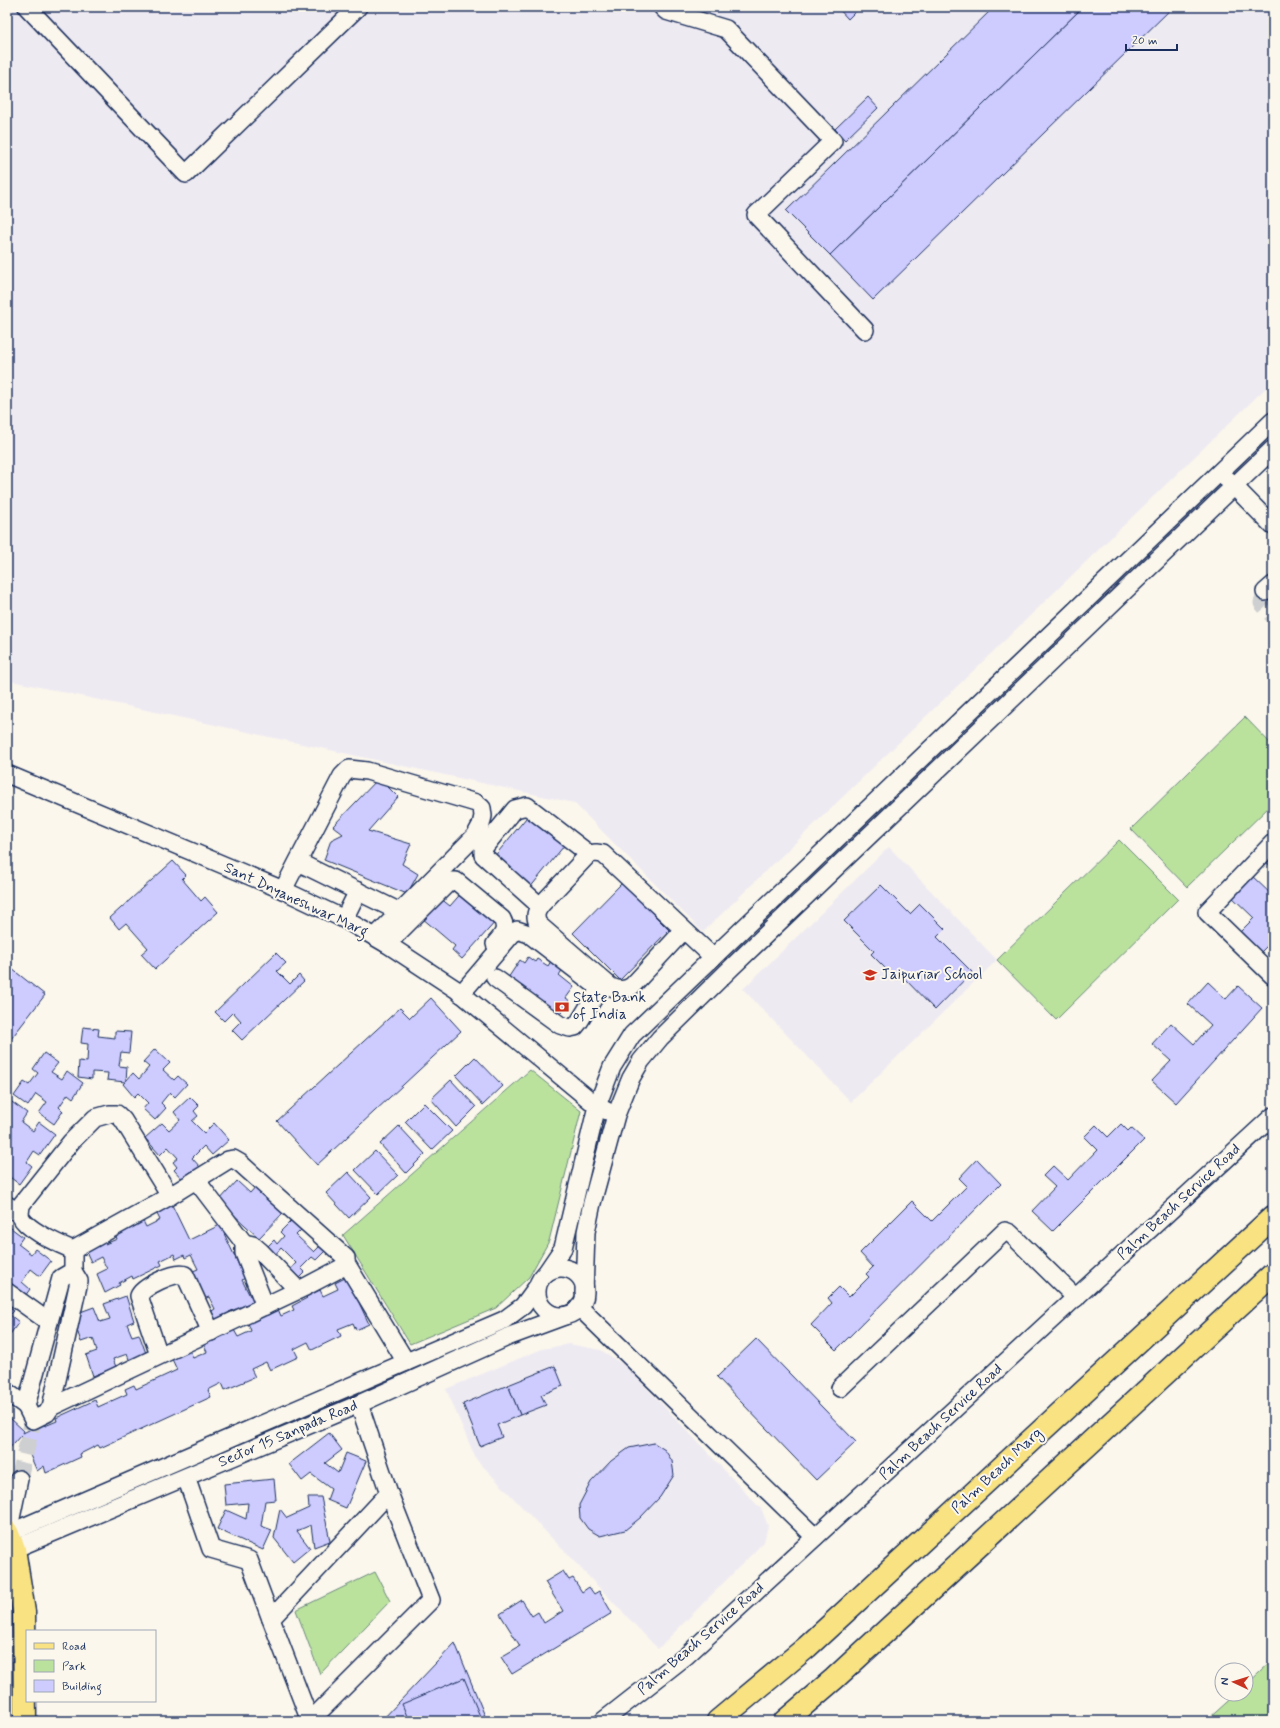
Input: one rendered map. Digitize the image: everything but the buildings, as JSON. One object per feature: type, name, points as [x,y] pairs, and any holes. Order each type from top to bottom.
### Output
[{"type":"main road","name":"Palm Beach Marg","points":[[718,1721],[807,1647],[1273,1217]]},
{"type":"main road","points":[[785,1721],[834,1679],[1273,1274]]},
{"type":"main road","points":[[9,1540],[24,1612],[25,1721]]},
{"type":"street","points":[[26,7],[186,174],[358,7]]},
{"type":"street","points":[[662,7],[666,11],[726,28],[833,141],[756,216],[865,330]]},
{"type":"street","name":"Sector 15 Sanpada Road","points":[[9,1540],[406,1362],[504,1320],[522,1306],[562,1248],[597,1106],[612,1067],[632,1034],[1273,421]]},
{"type":"street","points":[[577,1305],[586,1232],[592,1203],[616,1115],[631,1078],[640,1061],[660,1038],[1273,449]]},
{"type":"street","points":[[1220,472],[1273,526]]},
{"type":"street","points":[[283,890],[342,776],[349,769],[367,770],[476,803],[482,808],[483,816],[475,836],[400,912],[381,941]]},
{"type":"street","name":"Sant Dnyaneshwar Marg","points":[[7,774],[283,890],[344,919],[381,941],[459,992],[597,1106],[616,1115]]},
{"type":"street","points":[[540,906],[483,855],[483,850],[486,845],[515,809],[527,806],[589,854]]},
{"type":"street","points":[[1273,843],[1207,912],[1273,976]]},
{"type":"street","points":[[684,930],[632,986],[619,990],[611,987],[538,924],[535,918],[536,911],[540,906],[589,854],[602,854],[684,930],[713,957]]},
{"type":"street","points":[[298,862],[400,912]]},
{"type":"street","points":[[381,941],[451,881],[456,881],[462,884],[502,919],[505,925],[504,934],[459,992]]},
{"type":"street","points":[[344,919],[358,891]]},
{"type":"street","points":[[459,992],[517,930],[529,934],[598,987],[598,991],[579,1022],[575,1027],[570,1028],[560,1025],[495,978]]},
{"type":"street","points":[[73,1250],[31,1228],[13,1210],[21,1205],[71,1142],[95,1118],[109,1114],[117,1114],[124,1120],[170,1196]]},
{"type":"street","name":"Palm Beach Service Road","points":[[603,1721],[686,1656],[1273,1116]]},
{"type":"street","points":[[73,1250],[170,1196],[228,1160],[233,1160],[240,1163],[346,1258],[346,1263],[406,1362]]},
{"type":"street","points":[[196,1180],[244,1243],[244,1253],[265,1306]]},
{"type":"street","points":[[840,1388],[1005,1231],[1010,1233],[1076,1298]]},
{"type":"street","points":[[244,1243],[253,1245],[260,1250],[298,1290]]},
{"type":"street","points":[[7,1392],[26,1406],[33,1420],[47,1413],[51,1407],[79,1281],[73,1271],[73,1250]]},
{"type":"street","points":[[51,1407],[298,1290],[343,1267],[346,1263]]},
{"type":"street","points":[[552,1269],[568,1269],[580,1278],[577,1305],[559,1316],[544,1309],[538,1299],[541,1280],[552,1269]]},
{"type":"street","points":[[26,1406],[61,1278],[73,1271]]},
{"type":"street","points":[[159,1355],[139,1296],[143,1290],[174,1274],[185,1275],[211,1332]]},
{"type":"street","points":[[7,1292],[49,1322]]},
{"type":"street","points":[[577,1305],[815,1537]]},
{"type":"street","name":"Sector 15 Sanpada Road","points":[[9,1540],[186,1477],[360,1404],[577,1305]]},
{"type":"street","points":[[186,1477],[211,1550],[249,1560],[310,1721],[431,1600],[389,1493],[360,1404]]},
{"type":"street","points":[[9,1540],[20,1479]]},
{"type":"street","points":[[271,1619],[389,1493]]},
{"type":"shaded area","points":[[7,7],[1273,7],[1273,381],[703,932],[574,803],[7,680]]},
{"type":"shaded area","name":"Jaipuriar School","points":[[889,847],[997,960],[851,1102],[743,989]]},
{"type":"shaded area","points":[[569,1344],[601,1350],[627,1367],[762,1510],[768,1526],[764,1542],[658,1649],[476,1459],[446,1389],[542,1349]]},
{"type":"green space","points":[[1245,717],[1273,746],[1273,803],[1187,887],[1131,829]]},
{"type":"green space","points":[[1119,840],[1178,899],[1056,1020],[997,960]]},
{"type":"green space","points":[[530,1070],[581,1111],[549,1241],[529,1277],[496,1308],[410,1344],[343,1235]]},
{"type":"green space","points":[[375,1572],[390,1601],[320,1674],[296,1610]]},
{"type":"green space","points":[[1273,1660],[1273,1721],[1206,1721],[1227,1702],[1254,1702],[1254,1678]]},
{"type":"tunnel","points":[[1265,592],[1262,603],[1273,616]]},
{"type":"tunnel","points":[[19,1479],[33,1420]]},
{"type":"place","name":"Jaipuriar School","points":[[870,975]]},
{"type":"place","name":"State Bank of India","points":[[562,1007]]}]
